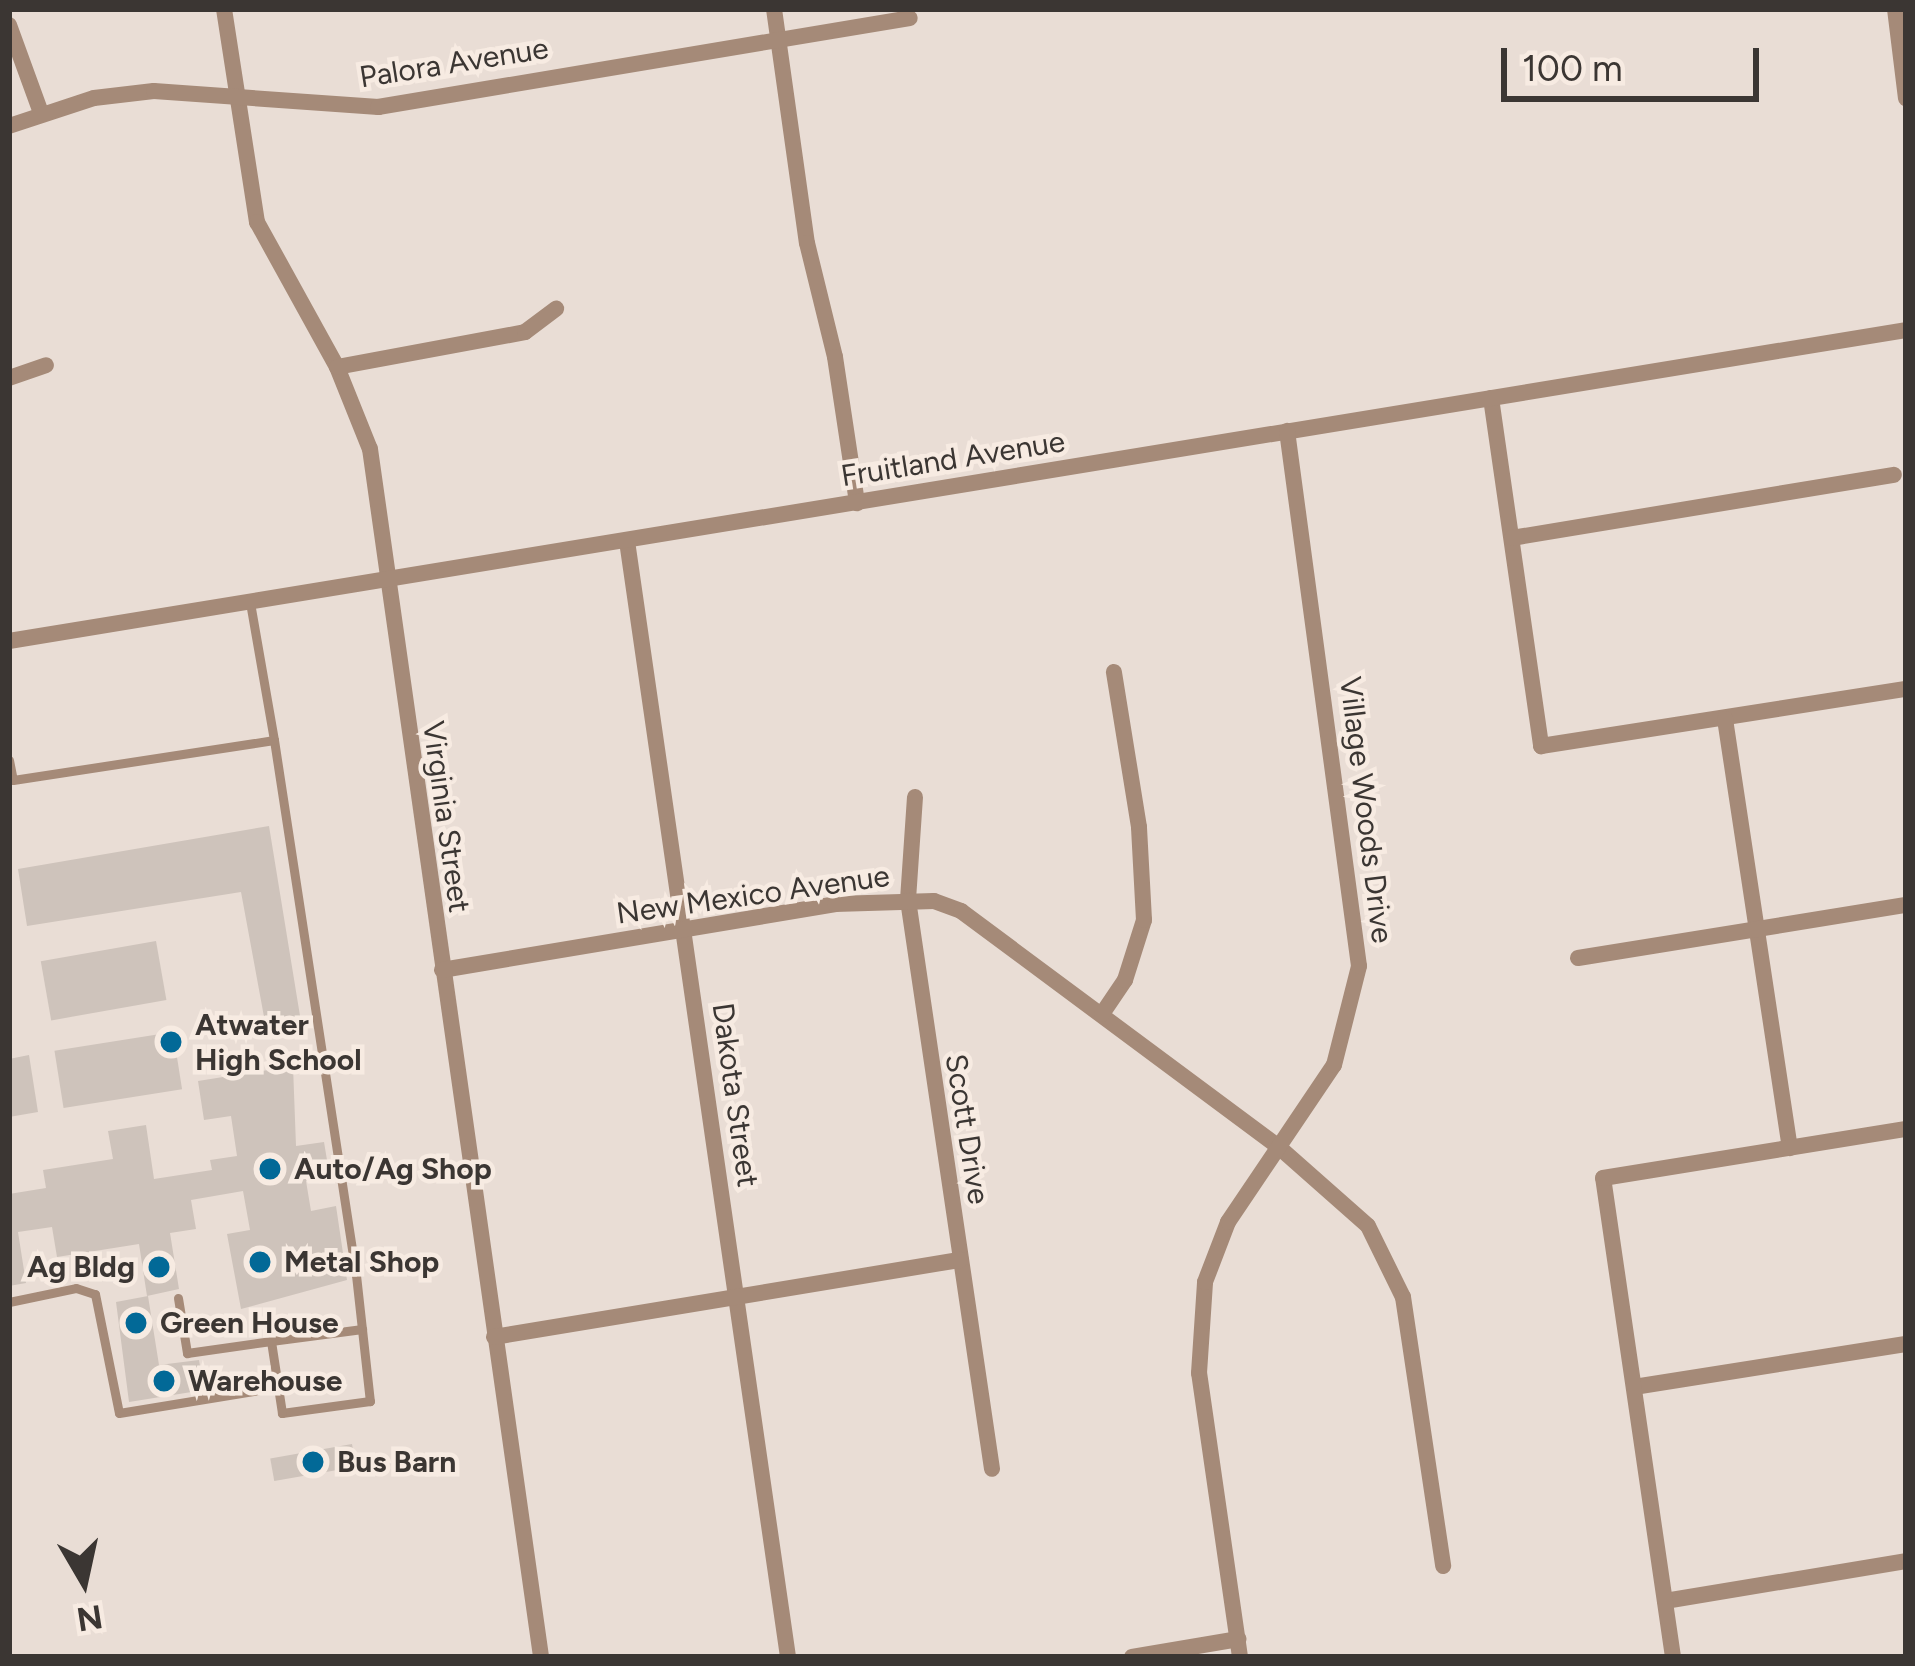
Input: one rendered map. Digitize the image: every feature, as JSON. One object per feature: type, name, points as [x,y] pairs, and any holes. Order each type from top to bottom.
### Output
[{"type":"street","name":"Virginia Street","points":[[224,9],[257,222],[337,367],[370,449],[541,1657]]},
{"type":"street","points":[[774,9],[807,243],[835,357],[857,503]]},
{"type":"street","points":[[1895,9],[1906,98]]},
{"type":"street","name":"Palora Avenue","points":[[9,126],[41,113],[154,91],[378,107],[910,18]]},
{"type":"street","points":[[9,25],[41,113]]},
{"type":"street","points":[[337,367],[525,332],[556,309]]},
{"type":"street","name":"Fruitland Avenue","points":[[9,641],[1906,330]]},
{"type":"street","points":[[9,378],[46,365]]},
{"type":"street","points":[[1491,398],[1540,746],[1906,689]]},
{"type":"street","name":"Village Woods Drive","points":[[1239,1648],[1198,1334],[1214,1252],[1334,1065],[1359,966],[1287,431]]},
{"type":"street","points":[[1512,538],[1894,475]]},
{"type":"street","name":"Dakota Street","points":[[627,541],[788,1657]]},
{"type":"street","points":[[1102,1014],[1125,980],[1144,920],[1139,827],[1114,672]]},
{"type":"street","points":[[1725,718],[1790,1148]]},
{"type":"street","name":"Scott Drive","points":[[914,797],[908,900],[992,1469]]},
{"type":"street","name":"New Mexico Avenue","points":[[442,970],[684,930],[908,900],[961,911],[1281,1149],[1368,1226],[1403,1297],[1443,1567]]},
{"type":"street","points":[[1578,958],[1906,905]]},
{"type":"street","points":[[1673,1657],[1603,1178],[1906,1129]]},
{"type":"street","points":[[494,1337],[961,1260]]},
{"type":"street","points":[[1634,1387],[1906,1345]]},
{"type":"street","points":[[1665,1601],[1906,1561]]},
{"type":"street","points":[[1143,1656],[1239,1648]]},
{"type":"lane","points":[[250,602],[370,1401],[282,1413],[271,1341]]},
{"type":"lane","points":[[9,760],[13,780],[274,740]]},
{"type":"lane","points":[[9,1302],[76,1288],[95,1294],[119,1413],[278,1387]]},
{"type":"lane","points":[[178,1298],[187,1353],[362,1329]]},
{"type":"building","points":[[269,826],[302,1028],[267,1033],[241,892],[27,926],[18,869]]},
{"type":"building","points":[[156,941],[166,1000],[51,1020],[41,961]]},
{"type":"building","points":[[173,1032],[182,1089],[64,1108],[54,1051]]},
{"type":"building","points":[[29,1055],[38,1112],[9,1117],[9,1059]]},
{"type":"building","points":[[293,1066],[296,1146],[324,1142],[330,1178],[306,1181],[311,1211],[336,1206],[347,1280],[241,1309],[227,1234],[250,1230],[243,1191],[191,1200],[196,1229],[170,1233],[179,1289],[147,1296],[139,1244],[57,1257],[52,1227],[18,1232],[26,1283],[9,1286],[9,1194],[46,1188],[43,1170],[113,1159],[108,1131],[146,1125],[154,1179],[212,1170],[210,1160],[237,1156],[231,1116],[204,1120],[198,1081]]},
{"type":"building","points":[[148,1296],[159,1365],[199,1360],[204,1390],[129,1402],[116,1302]]},
{"type":"building","name":"Bus Barn","points":[[352,1444],[356,1467],[274,1481],[270,1458]]},
{"type":"place","name":"Atwater High School","points":[[171,1042]]},
{"type":"place","name":"Auto/Ag Shop","points":[[270,1169]]},
{"type":"place","name":"Metal Shop","points":[[260,1262]]},
{"type":"place","name":"Ag Bldg","points":[[159,1267]]},
{"type":"place","name":"Green House","points":[[136,1323]]},
{"type":"place","name":"Warehouse","points":[[164,1381]]},
{"type":"place","name":"Bus Barn","points":[[313,1462]]}]
